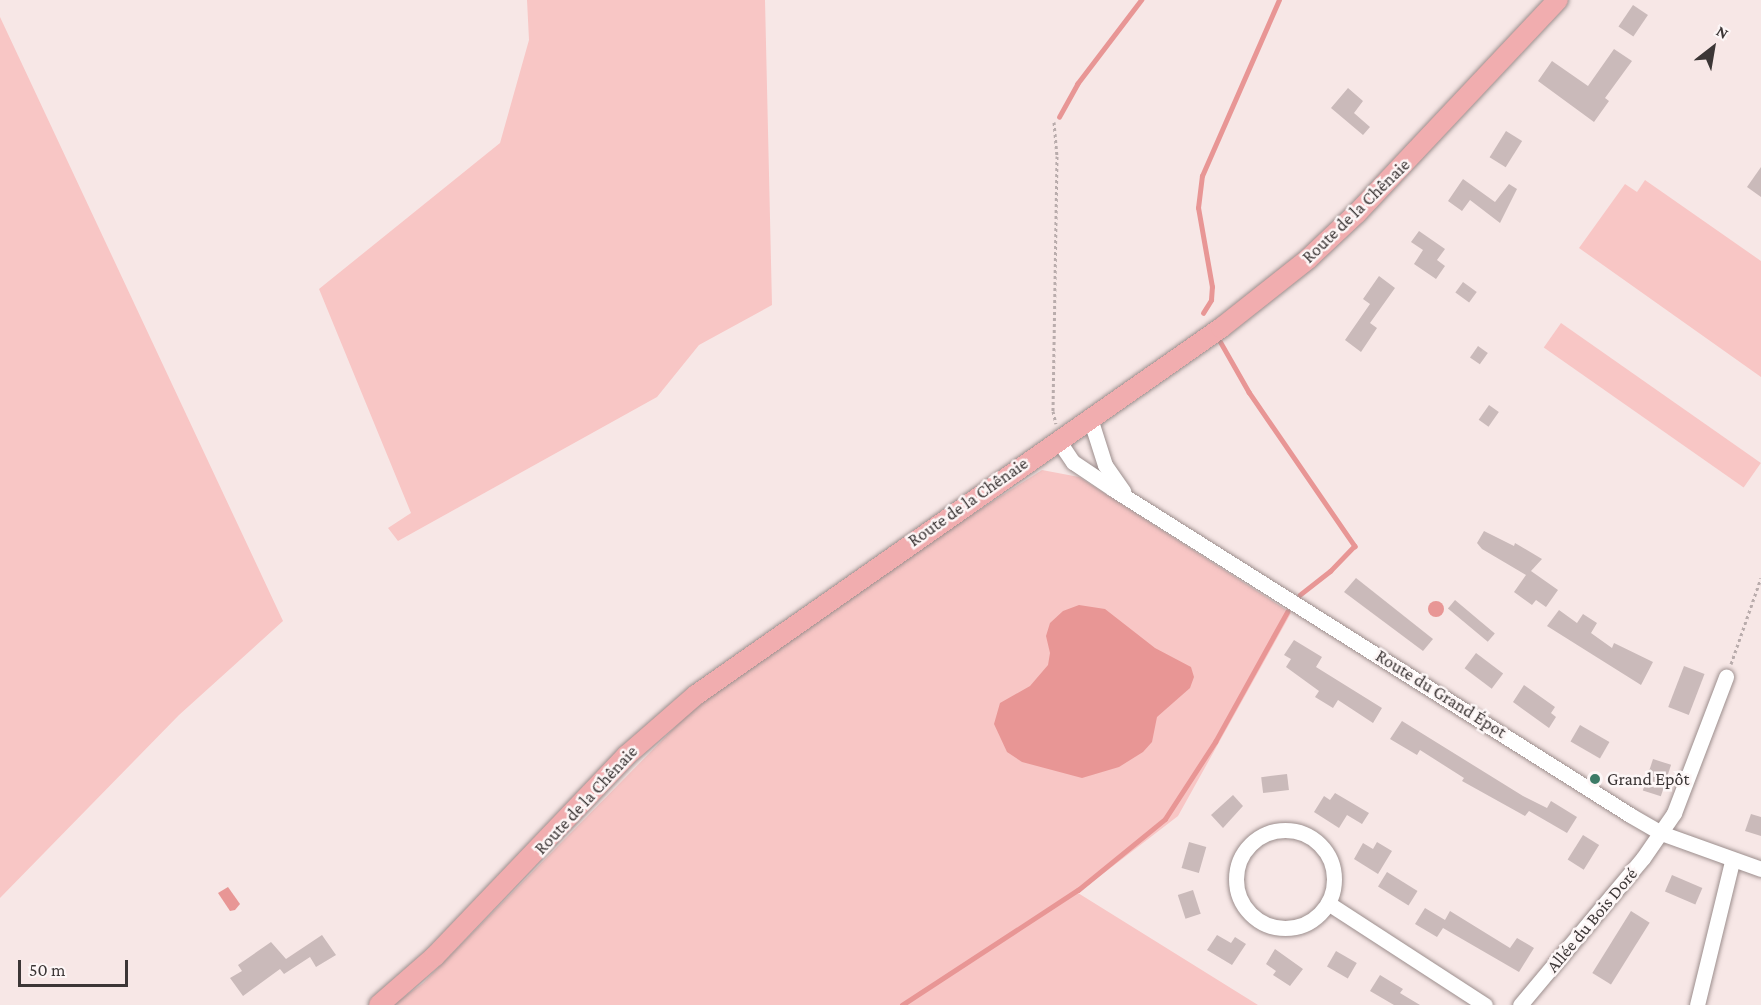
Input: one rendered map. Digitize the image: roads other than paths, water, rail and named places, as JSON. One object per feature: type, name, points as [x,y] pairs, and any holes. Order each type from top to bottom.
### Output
[{"type":"main road","name":"Route de la Chênaie","points":[[379,1005],[452,940],[626,756],[681,706],[772,639],[1248,308],[1308,259],[1373,196],[1558,0]]},
{"type":"street","name":"Route du Grand Épot","points":[[1090,418],[1105,465],[1131,499]]},
{"type":"street","name":"Route du Grand Épot","points":[[1060,438],[1073,462],[1661,833],[1732,861],[1761,869]]},
{"type":"street","name":"Allée du Bois Doré","points":[[1520,1005],[1661,833],[1680,802],[1726,677]]},
{"type":"street","points":[[1290,830],[1304,833],[1330,857],[1335,879],[1328,903],[1319,915],[1297,927],[1266,924],[1248,911],[1240,898],[1236,885],[1240,860],[1250,845],[1266,833],[1290,830]]},
{"type":"street","points":[[1697,1005],[1732,861]]},
{"type":"street","points":[[1328,903],[1485,1005]]},
{"type":"waterway","points":[[1059,117],[1077,84],[1141,0]]},
{"type":"waterway","points":[[1203,313],[1211,300],[1212,287],[1198,208],[1202,176],[1279,0]]},
{"type":"waterway","points":[[1220,341],[1249,392],[1355,546],[1331,571],[1300,595]]},
{"type":"waterway","points":[[902,1005],[1078,890],[1165,819],[1215,742],[1287,612]]},
{"type":"place","name":"Grand Epôt","points":[[1595,779]]}]
